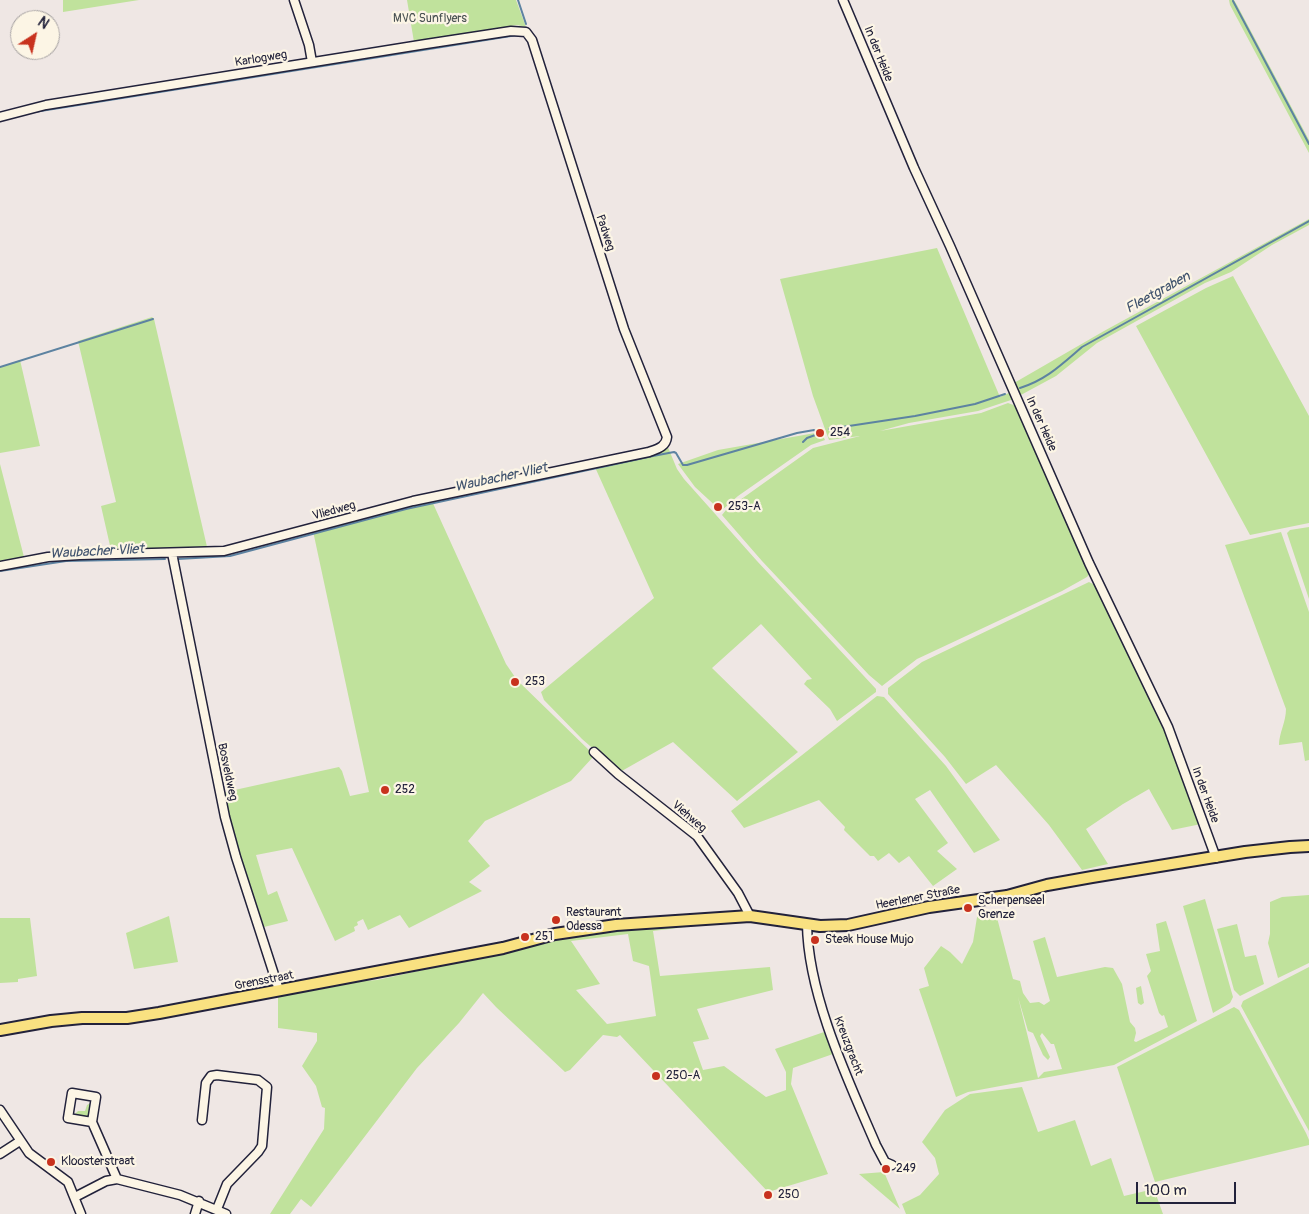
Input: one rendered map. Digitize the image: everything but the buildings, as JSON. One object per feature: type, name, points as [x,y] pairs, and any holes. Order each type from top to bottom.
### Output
[{"type":"main road","name":"Heerlener Straße","points":[[531,940],[616,924],[750,916],[834,926],[859,923],[929,907],[1015,894],[1047,885],[1276,848],[1309,846]]},
{"type":"main road","name":"Grensstraat","points":[[0,1030],[50,1021],[82,1018],[127,1018],[159,1013],[503,948],[531,940]]},
{"type":"street","points":[[294,0],[309,45],[312,62]]},
{"type":"street","name":"In der Heide","points":[[844,0],[907,152],[1089,563],[1168,727],[1216,858]]},
{"type":"street","name":"Karlogweg","points":[[0,116],[46,106],[312,62],[511,31],[526,32]]},
{"type":"street","name":"Padweg","points":[[526,32],[532,40],[624,328],[665,430],[666,441]]},
{"type":"street","name":"Vliedweg","points":[[0,566],[56,556],[218,552],[413,501],[648,452],[661,448],[666,441]]},
{"type":"street","name":"Bosveldweg","points":[[172,553],[225,816],[236,857],[279,990]]},
{"type":"street","name":"Viehweg","points":[[594,752],[618,774],[697,836],[738,893],[750,916]]},
{"type":"street","name":"Kreuzgracht","points":[[807,924],[807,939],[822,1008],[879,1150],[885,1162],[892,1165]]},
{"type":"street","points":[[202,1120],[206,1083],[211,1076],[217,1075],[258,1080],[267,1087],[262,1146],[228,1184],[216,1209]]},
{"type":"street","points":[[92,1122],[68,1118],[72,1093],[96,1097],[92,1122],[117,1179]]},
{"type":"street","points":[[0,1110],[20,1141],[34,1158],[59,1176],[74,1197],[81,1214]]},
{"type":"street","points":[[0,1154],[20,1141]]},
{"type":"street","points":[[74,1197],[106,1181],[117,1179],[180,1194],[226,1214]]},
{"type":"street","points":[[195,1214],[199,1201]]},
{"type":"green space","points":[[63,0],[139,0],[63,12]]},
{"type":"green space","name":"MVC Sunflyers","points":[[407,0],[516,0],[526,27],[517,25],[414,42]]},
{"type":"green space","points":[[1229,0],[1234,0],[1237,5],[1309,140],[1309,153],[1230,5]]},
{"type":"green space","points":[[1309,219],[1309,225],[1272,245],[1231,272],[1205,283],[1097,343],[1056,376],[1019,396],[1014,383],[1104,331]]},
{"type":"green space","points":[[937,248],[1000,397],[1011,392],[1014,399],[978,411],[909,423],[880,431],[981,413],[1008,403],[1016,406],[1090,573],[1087,577],[1062,591],[917,659],[882,686],[869,675],[762,561],[722,515],[726,510],[813,448],[860,436],[829,440],[813,396],[780,279]]},
{"type":"green space","points":[[1233,276],[1309,416],[1309,523],[1250,535],[1136,326],[1206,288]]},
{"type":"green space","points":[[152,317],[208,551],[114,552],[111,550],[101,506],[116,502],[78,341]]},
{"type":"green space","points":[[20,360],[40,446],[0,453],[0,367]]},
{"type":"green space","points":[[821,432],[825,440],[811,445],[738,496],[721,511],[695,487],[678,464],[718,450]]},
{"type":"green space","points":[[667,445],[677,469],[684,479],[876,689],[876,692],[837,721],[830,709],[804,684],[807,680],[812,679],[761,624],[712,668],[798,752],[737,801],[673,742],[620,772],[582,739],[544,700],[541,692],[654,598],[594,465]]},
{"type":"green space","points":[[0,464],[24,557],[0,562]]},
{"type":"green space","points":[[431,499],[506,664],[517,680],[592,753],[593,757],[571,781],[485,821],[468,841],[490,866],[469,882],[482,891],[409,928],[400,915],[368,930],[363,919],[357,922],[358,925],[354,927],[355,931],[335,941],[292,848],[256,855],[268,895],[277,891],[288,921],[260,928],[221,793],[339,767],[350,796],[369,792],[313,531]]},
{"type":"green space","points":[[1309,527],[1309,599],[1287,533],[1290,530]]},
{"type":"green space","points":[[1281,532],[1309,612],[1309,760],[1305,761],[1302,742],[1279,745],[1286,709],[1225,545]]},
{"type":"green space","points":[[1089,582],[1097,586],[1168,732],[1201,824],[1172,830],[1149,789],[1086,829],[1108,864],[1082,870],[1049,825],[996,765],[966,784],[945,757],[888,694],[888,688],[922,662]]},
{"type":"green space","points":[[877,696],[884,697],[946,766],[1000,840],[974,853],[930,790],[915,799],[948,843],[937,851],[957,869],[933,886],[909,856],[899,863],[889,853],[878,861],[874,856],[870,856],[844,830],[845,827],[819,800],[744,828],[731,811]]},
{"type":"green space","points":[[1309,895],[1309,963],[1278,978],[1268,943],[1270,934],[1270,902],[1282,897]]},
{"type":"green space","points":[[1205,899],[1233,997],[1230,1003],[1213,1013],[1183,906]]},
{"type":"green space","points":[[995,910],[1013,979],[1020,981],[1023,993],[1030,1003],[1039,1002],[1044,1005],[1050,1001],[1033,941],[1045,937],[1057,977],[1105,967],[1113,968],[1122,984],[1130,1022],[1135,1028],[1134,1041],[1136,1042],[1168,1027],[1164,1015],[1162,1016],[1159,1013],[1147,976],[1151,971],[1146,954],[1160,951],[1156,924],[1166,921],[1197,1021],[1114,1065],[968,1092],[956,1097],[919,989],[929,986],[924,968],[941,946],[962,964],[973,942],[978,911]],"holes":[[[1018,997],[1028,1031],[1033,1033],[1043,1055],[1048,1060],[1050,1057],[1040,1036],[1042,1033],[1051,1044],[1054,1044],[1062,1069],[1044,1072],[1038,1078]]]},
{"type":"green space","points":[[169,916],[178,962],[134,969],[126,933]]},
{"type":"green space","points":[[0,918],[30,918],[37,976],[18,979],[18,982],[0,983]]},
{"type":"green space","points":[[708,922],[702,925],[653,931],[660,976],[770,967],[773,990],[697,1009],[709,1039],[693,1042],[703,1070],[724,1066],[766,1097],[786,1090],[786,1072],[775,1049],[824,1032],[833,1054],[793,1068],[791,1084],[828,1174],[768,1192],[620,1035],[617,1037],[603,1035],[570,1070],[565,1072],[483,993],[459,1023],[417,1068],[311,1207],[301,1199],[290,1214],[270,1214],[324,1129],[325,1108],[322,1107],[316,1086],[302,1066],[317,1041],[317,1033],[278,1028],[278,997],[377,980],[583,932]],"holes":[[[628,934],[633,961],[649,966],[656,1016],[607,1024],[576,990],[600,984],[571,941]]]},
{"type":"green space","points":[[1237,924],[1245,957],[1256,955],[1264,984],[1240,996],[1234,990],[1217,929]]},
{"type":"green space","points":[[1309,967],[1309,1131],[1241,1006],[1243,1001]]},
{"type":"green space","points":[[1141,986],[1144,1003],[1141,1005],[1138,1003],[1136,988]]},
{"type":"green space","points":[[1234,1007],[1239,1010],[1306,1133],[1309,1145],[1155,1182],[1117,1067]]},
{"type":"green space","points":[[1022,1087],[1038,1132],[1075,1120],[1091,1166],[1111,1158],[1124,1196],[1154,1189],[1163,1214],[906,1214],[902,1204],[920,1195],[939,1174],[935,1158],[922,1142],[945,1110],[970,1094]]},
{"type":"green space","points":[[92,1102],[88,1118],[74,1115],[78,1111],[85,1111],[87,1105]]},
{"type":"green space","points":[[884,1172],[900,1209],[859,1174]]},
{"type":"waterway","points":[[518,0],[526,24]]},
{"type":"waterway","points":[[1233,1],[1309,144]]},
{"type":"waterway","points":[[28,113],[517,35]]},
{"type":"waterway","name":"Fleetgraben","points":[[1020,388],[1046,376],[1082,347],[1309,221]]},
{"type":"waterway","points":[[0,367],[153,319]]},
{"type":"waterway","name":"Fleetgraben","points":[[829,429],[915,416],[975,404],[1005,394]]},
{"type":"waterway","name":"Waubacher Vliet","points":[[178,559],[230,556],[406,509],[653,456],[674,452],[683,465],[687,465],[797,433],[814,430],[819,433]]},
{"type":"waterway","name":"Fleetgraben","points":[[803,442],[807,438],[818,434]]},
{"type":"waterway","name":"Waubacher Vliet","points":[[0,571],[66,561],[165,559]]},
{"type":"place","name":"254","points":[[820,433]]},
{"type":"place","name":"253-A","points":[[718,507]]},
{"type":"place","name":"253","points":[[515,682]]},
{"type":"place","name":"252","points":[[385,790]]},
{"type":"place","name":"Scherpenseel Grenze","points":[[968,908]]},
{"type":"place","name":"Restaurant Odessa","points":[[556,920]]},
{"type":"place","name":"251","points":[[525,937]]},
{"type":"place","name":"Steak House Mujo","points":[[815,940]]},
{"type":"place","name":"250-A","points":[[656,1076]]},
{"type":"place","name":"Kloosterstraat","points":[[51,1162]]},
{"type":"place","name":"249","points":[[886,1169]]},
{"type":"place","name":"250","points":[[768,1195]]}]
